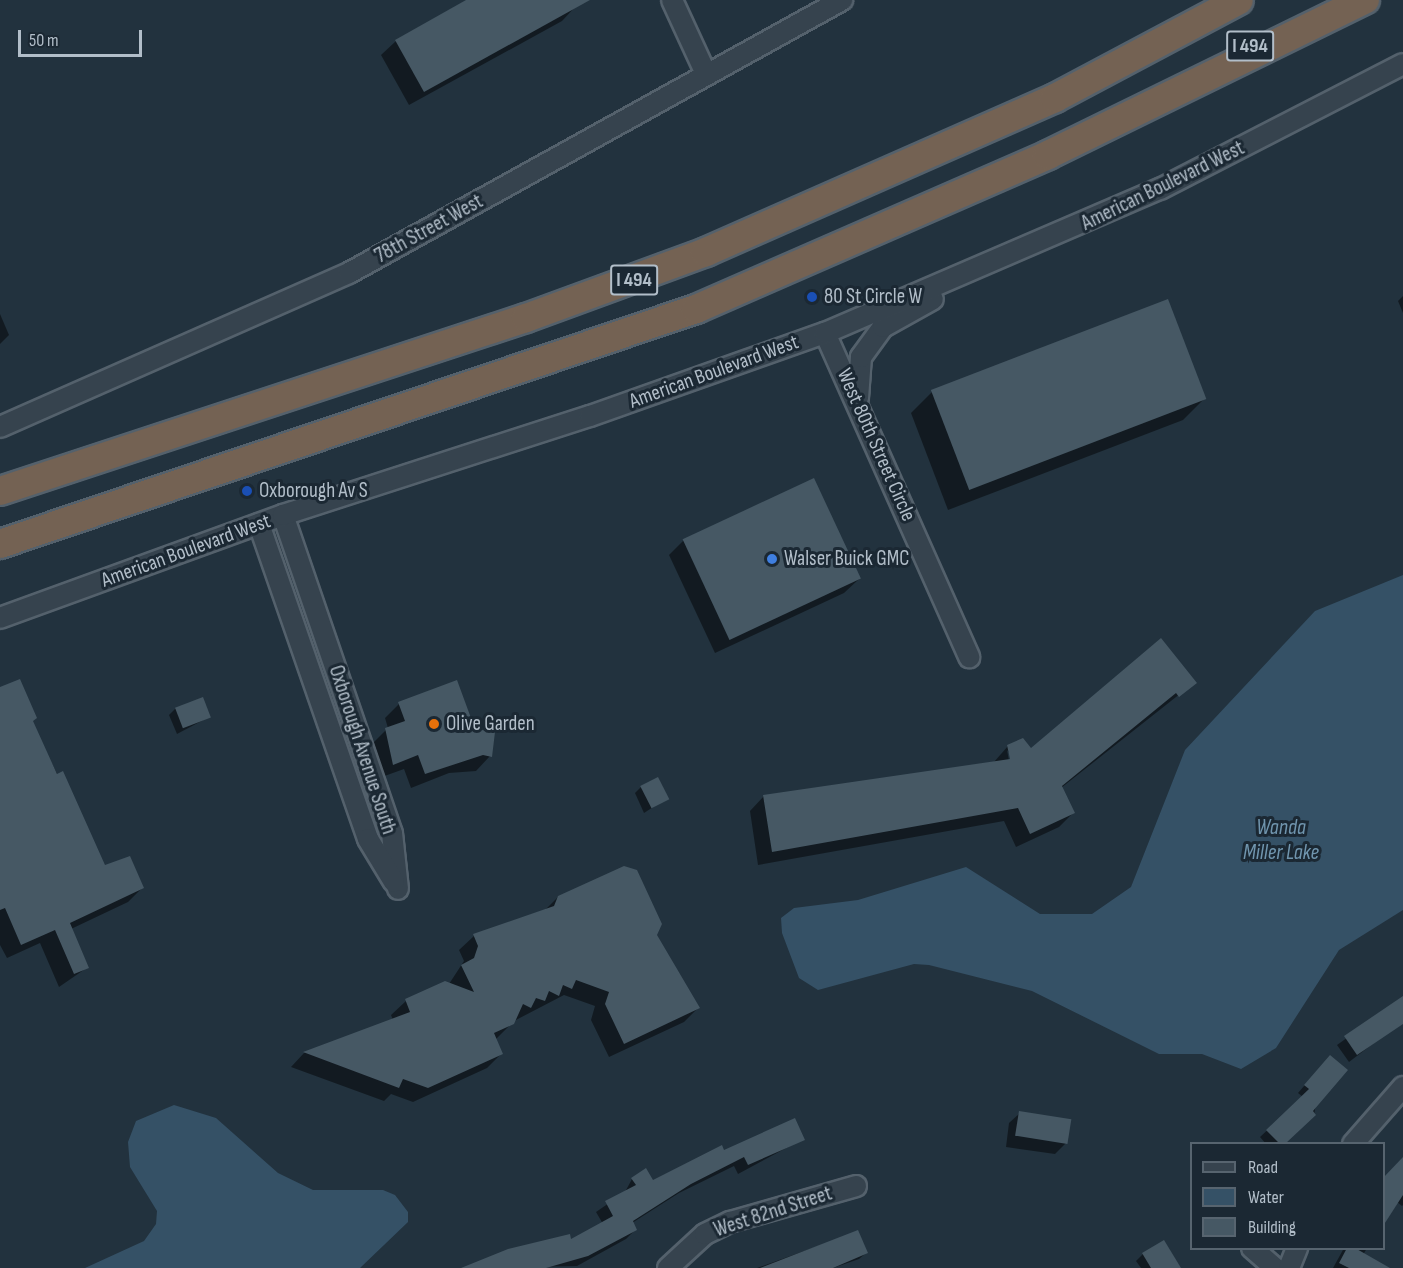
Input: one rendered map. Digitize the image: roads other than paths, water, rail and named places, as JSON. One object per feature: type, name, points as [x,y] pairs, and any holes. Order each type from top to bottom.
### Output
[{"type":"highway","name":"I 494","points":[[0,491],[526,318],[706,252],[1055,98],[1239,0]]},
{"type":"highway","name":"I 494","points":[[0,543],[696,309],[1048,155],[1171,92],[1330,0]]},
{"type":"highway","points":[[1171,92],[1365,0]]},
{"type":"street","points":[[672,0],[706,74]]},
{"type":"street","name":"78th Street West","points":[[0,427],[309,294],[842,0]]},
{"type":"street","name":"American Boulevard West","points":[[0,618],[283,515],[825,333],[1012,256],[1160,189],[1403,64]]},
{"type":"street","points":[[858,404],[861,357],[883,327],[1012,256]]},
{"type":"street","name":"West 80th Street Circle","points":[[825,333],[969,657]]},
{"type":"street","name":"Oxborough Avenue South","points":[[259,524],[368,839],[398,889],[392,833],[283,515]]},
{"type":"street","points":[[1354,1142],[1403,1087]]},
{"type":"street","name":"West 82nd Street","points":[[668,1268],[698,1239],[730,1222],[856,1185]]},
{"type":"street","points":[[1254,1250],[1275,1268]]},
{"type":"street","points":[[1289,1268],[1296,1250]]},
{"type":"water","name":"Wanda Miller Lake","points":[[1403,575],[1403,910],[1339,950],[1276,1048],[1241,1069],[1202,1054],[1159,1054],[1032,991],[929,965],[914,964],[818,990],[799,978],[782,933],[781,918],[794,908],[858,900],[966,867],[1040,914],[1092,914],[1131,887],[1185,750],[1315,611]]},
{"type":"water","points":[[174,1105],[216,1118],[278,1173],[313,1190],[383,1190],[395,1195],[408,1212],[408,1222],[360,1268],[85,1268],[144,1241],[156,1224],[157,1211],[130,1167],[128,1142],[136,1121]]},
{"type":"place","name":"80 St Circle W","points":[[812,297]]},
{"type":"place","name":"Oxborough Av S","points":[[247,491]]},
{"type":"place","name":"Walser Buick GMC","points":[[772,559]]},
{"type":"place","name":"Olive Garden","points":[[434,724]]}]
